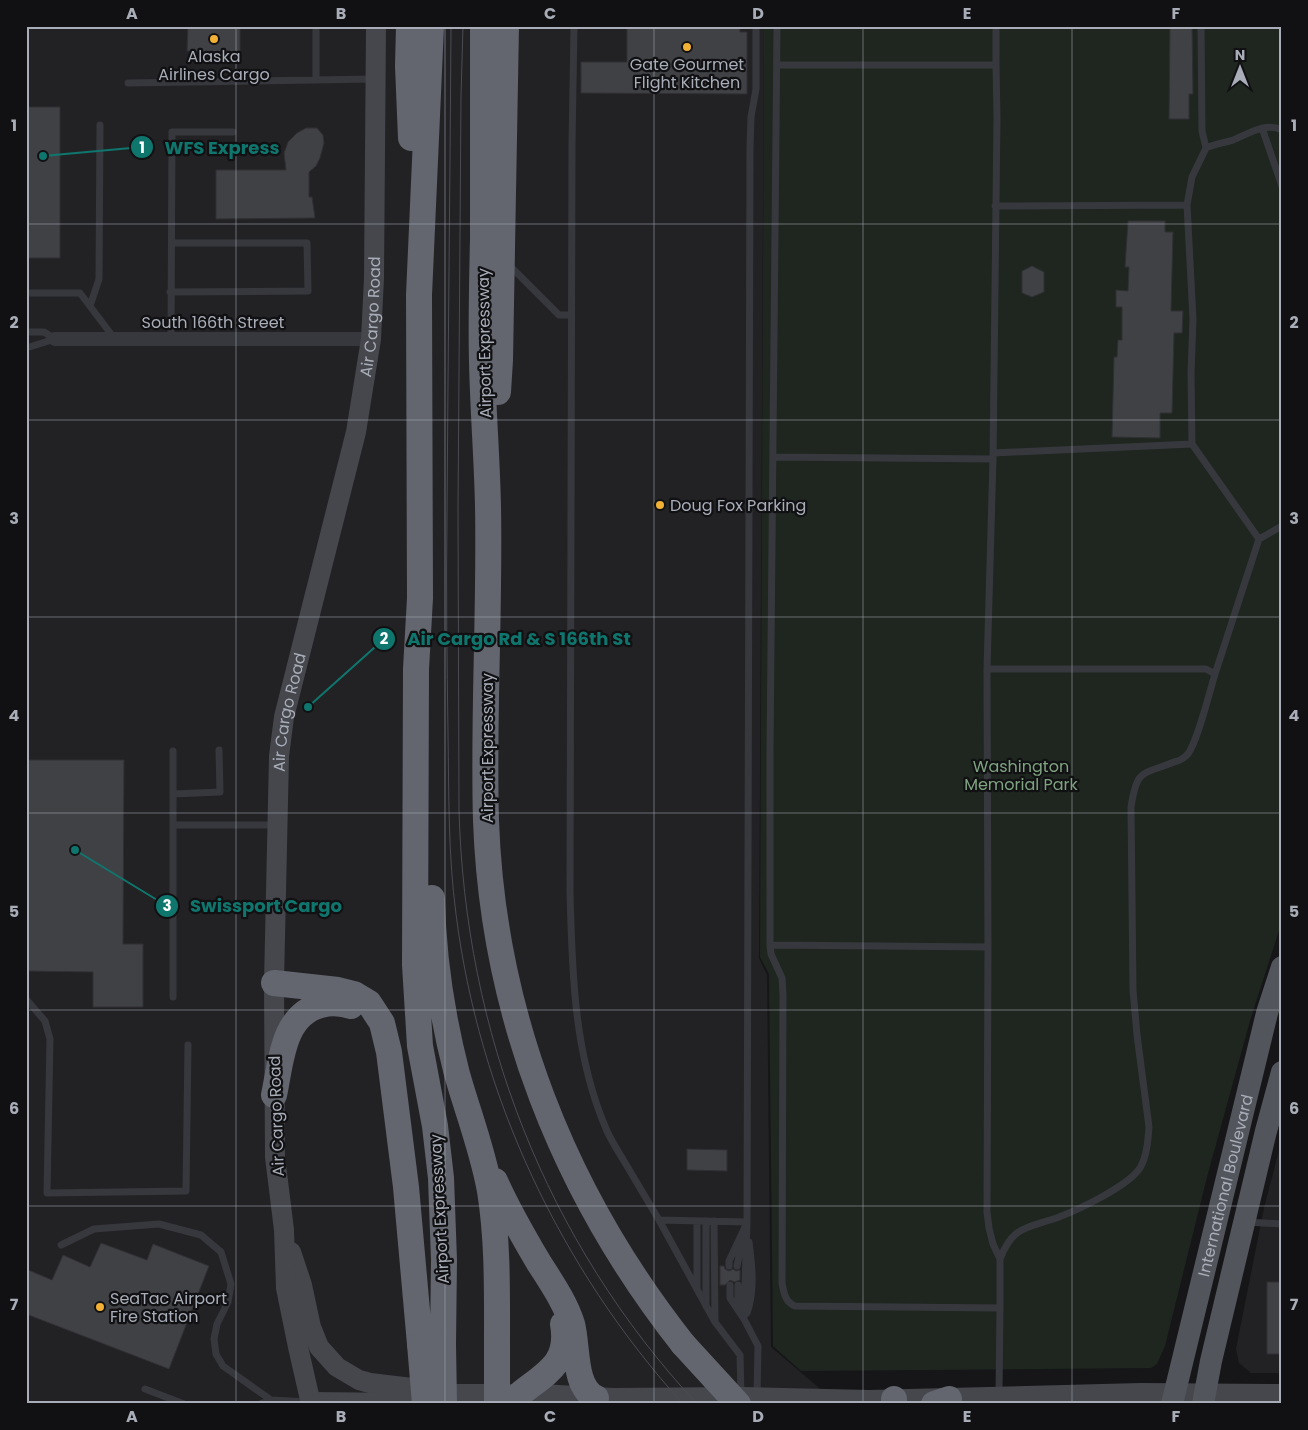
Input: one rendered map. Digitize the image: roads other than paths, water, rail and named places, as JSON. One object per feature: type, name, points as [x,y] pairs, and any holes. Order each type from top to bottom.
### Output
[{"type":"highway","points":[[409,26],[408,66],[419,295]]},
{"type":"highway","name":"Airport Expressway","points":[[431,26],[419,295],[420,598],[416,669],[415,965],[420,1046],[435,1126],[441,1178],[444,1260],[432,1344],[450,1399]]},
{"type":"highway","name":"Airport Expressway","points":[[483,26],[482,360],[488,505],[486,821],[493,900],[506,979],[536,1083],[565,1156],[588,1202],[646,1296],[683,1344],[745,1400]]},
{"type":"highway","points":[[488,505],[500,360],[506,26]]},
{"type":"highway","points":[[420,598],[431,668],[432,894],[436,962],[443,1014],[466,1106],[480,1149],[490,1190],[496,1261],[497,1343],[508,1399],[548,1372],[560,1358],[565,1343],[564,1334],[559,1315],[518,1243],[466,1106]]},
{"type":"highway","points":[[274,984],[346,991],[354,994],[369,1003],[378,1015],[384,1031],[395,1099],[411,1230],[432,1344],[408,1403]]},
{"type":"highway","points":[[274,1095],[286,1037],[291,1028],[300,1016],[315,1006],[342,1003],[357,1009],[369,1021],[377,1039],[395,1099]]},
{"type":"highway","points":[[499,1191],[567,1312],[574,1335],[579,1372],[587,1391],[581,1399]]},
{"type":"main road","name":"International Boulevard","points":[[1173,1399],[1184,1363],[1267,1012],[1282,967]]},
{"type":"main road","name":"International Boulevard","points":[[1204,1399],[1211,1361],[1244,1222],[1269,1131],[1282,1072]]},
{"type":"street","name":"Air Cargo Road","points":[[311,1403],[286,1288],[284,1230],[275,1157],[274,984],[279,756],[284,717],[356,432],[371,339],[374,278],[376,26]]},
{"type":"street","name":"South 166th Street","points":[[55,339],[371,339]]},
{"type":"street","points":[[284,1230],[302,1285],[311,1327],[319,1346],[337,1367],[370,1384],[402,1386],[450,1399]]},
{"type":"street","points":[[311,1403],[408,1403],[450,1399],[894,1402],[942,1401],[999,1396],[1204,1399],[1282,1394]]},
{"type":"lane","points":[[316,26],[316,80]]},
{"type":"lane","points":[[574,26],[571,315],[570,892],[574,994],[587,1073],[598,1110],[610,1137],[659,1220],[706,1306],[740,1355],[745,1400]]},
{"type":"lane","points":[[744,1319],[747,1222],[750,146],[751,117],[756,89],[756,26]]},
{"type":"lane","points":[[777,26],[770,945],[773,961],[782,978],[783,994],[782,1283],[786,1300],[789,1304],[802,1307],[1000,1308]]},
{"type":"lane","points":[[996,26],[993,456],[988,669],[987,1212],[993,1244],[1000,1259]]},
{"type":"lane","points":[[1201,26],[1202,131],[1206,148],[1192,177],[1187,205],[1193,319],[1191,373],[1192,444],[1259,539]]},
{"type":"lane","points":[[777,65],[996,65]]},
{"type":"lane","points":[[128,83],[376,79]]},
{"type":"lane","points":[[90,306],[99,279],[100,125]]},
{"type":"lane","points":[[1206,148],[1262,128],[1272,127],[1282,130]]},
{"type":"lane","points":[[1262,128],[1282,186]]},
{"type":"lane","points":[[170,339],[172,132],[233,132]]},
{"type":"lane","points":[[995,206],[1187,205]]},
{"type":"lane","points":[[170,292],[308,291],[307,243],[172,243]]},
{"type":"lane","points":[[501,257],[559,315],[571,315]]},
{"type":"lane","points":[[26,293],[80,293],[115,339]]},
{"type":"lane","points":[[26,332],[44,332],[55,339]]},
{"type":"lane","points":[[26,348],[55,339]]},
{"type":"lane","points":[[773,457],[993,456],[1192,444]]},
{"type":"lane","points":[[999,1396],[1000,1259],[1006,1244],[1024,1228],[1075,1210],[1114,1189],[1128,1180],[1140,1168],[1143,1161],[1149,1127],[1134,998],[1131,807],[1133,793],[1136,783],[1141,776],[1152,769],[1180,760],[1187,755],[1195,739],[1259,539],[1282,526]]},
{"type":"lane","points":[[988,669],[1206,669],[1215,674]]},
{"type":"lane","points":[[173,794],[220,792],[219,750]]},
{"type":"lane","points":[[173,751],[173,996]]},
{"type":"lane","points":[[174,825],[278,825]]},
{"type":"lane","points":[[770,945],[988,946]]},
{"type":"lane","points":[[26,999],[45,1021],[50,1039],[48,1193],[186,1191],[188,1044]]},
{"type":"lane","points":[[659,1220],[747,1222]]},
{"type":"lane","points":[[697,1221],[697,1290]]},
{"type":"lane","points":[[706,1221],[706,1306]]},
{"type":"lane","points":[[714,1221],[716,1322]]},
{"type":"lane","points":[[733,1266],[737,1261],[747,1222]]},
{"type":"lane","points":[[1244,1222],[1282,1224]]},
{"type":"lane","points":[[61,1245],[94,1229],[159,1224],[201,1235],[221,1252],[231,1284],[228,1302],[217,1324],[214,1339],[216,1354],[223,1366],[271,1400]]},
{"type":"lane","points":[[734,1285],[730,1298],[744,1319],[758,1346],[745,1400]]},
{"type":"lane","points":[[145,1389],[184,1404]]},
{"type":"lane","points":[[1282,1394],[1282,1404]]},
{"type":"lane","points":[[260,1404],[271,1400],[311,1403]]},
{"type":"tram line","points":[[451,26],[447,571],[449,802],[453,892],[467,982],[484,1048],[506,1113],[532,1176],[563,1237],[599,1296],[639,1351],[683,1404]]},
{"type":"tram line","points":[[463,26],[458,510],[459,810],[465,893],[477,973],[497,1052],[523,1129],[556,1203],[597,1273],[643,1340],[697,1404]]},
{"type":"place","name":"Alaska Airlines Cargo","points":[[214,39]]},
{"type":"place","name":"Gate Gourmet Flight Kitchen","points":[[687,47]]},
{"type":"place","name":"WFS Express","points":[[43,156]]},
{"type":"place","name":"Doug Fox Parking","points":[[660,505]]},
{"type":"place","name":"Air Cargo Rd & S 166th St","points":[[308,707]]},
{"type":"place","name":"Swissport Cargo","points":[[75,850]]},
{"type":"place","name":"SeaTac Airport Fire Station","points":[[100,1307]]},
{"type":"park label","name":"Washington Memorial Park","points":[[1021,775]]}]
